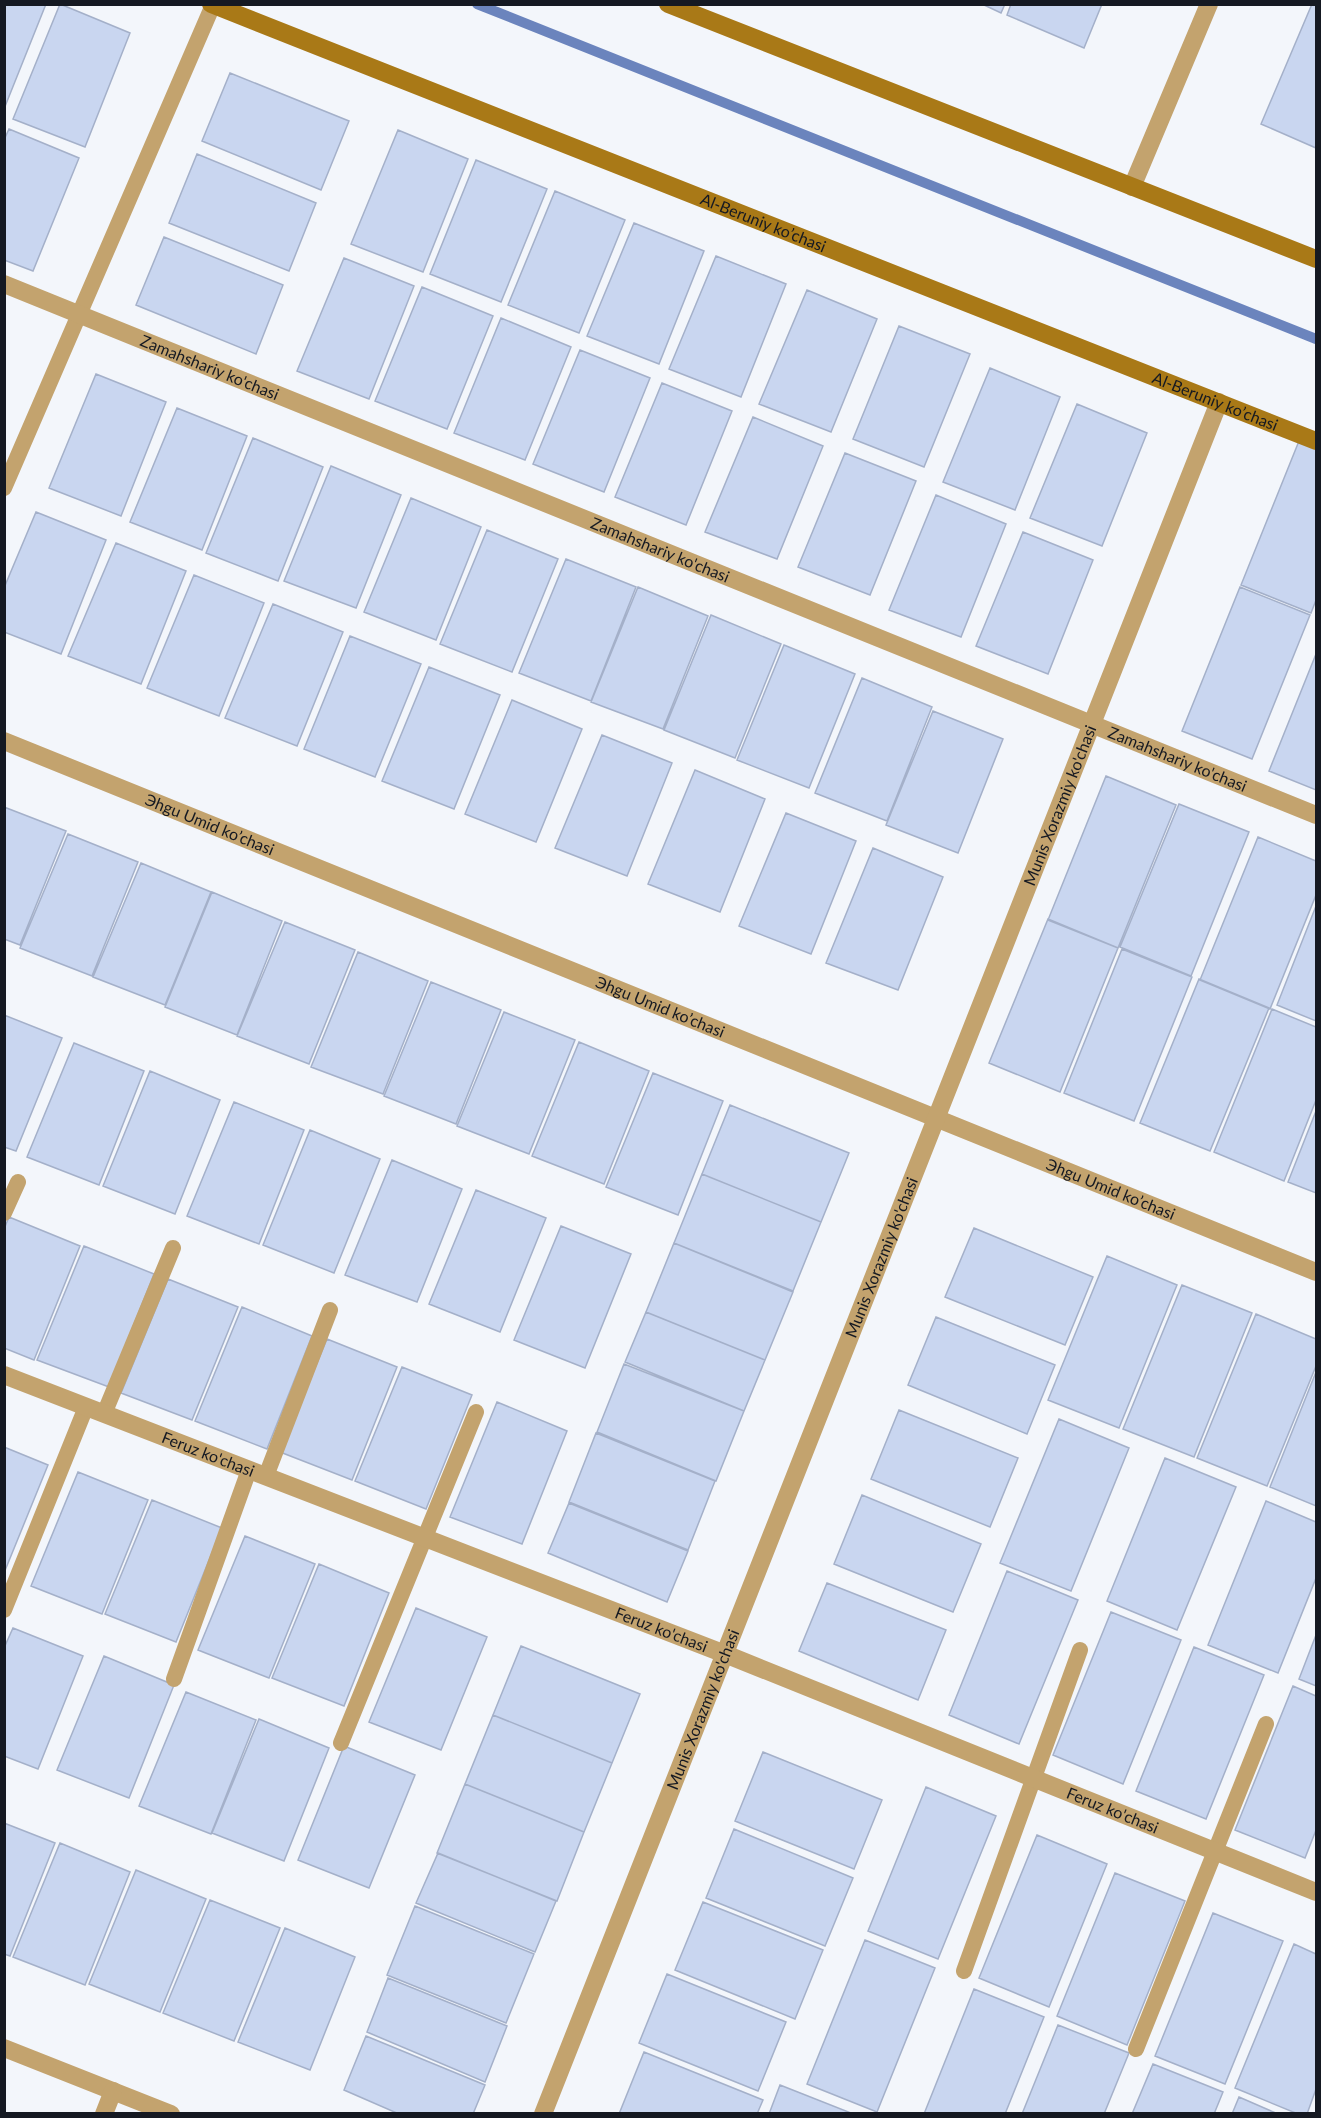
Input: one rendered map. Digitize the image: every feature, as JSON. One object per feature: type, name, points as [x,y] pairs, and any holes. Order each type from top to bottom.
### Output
[{"type":"main road","points":[[668,4],[1317,259]]},
{"type":"main road","name":"Al-Beruniy ko’chasi","points":[[212,5],[1317,441]]},
{"type":"street","points":[[1132,187],[1209,4]]},
{"type":"street","name":"Zamahshariy ko'chasi","points":[[4,284],[1317,815]]},
{"type":"street","name":"Munis Xorazmiy ko'chasi","points":[[543,2114],[1219,402]]},
{"type":"street","name":"Эhgu Umid ko’chasi","points":[[4,741],[1317,1272]]},
{"type":"street","name":"Feruz ko'chasi","points":[[4,1375],[725,1654],[1317,1892]]},
{"type":"street","points":[[4,2048],[171,2114]]},
{"type":"street","points":[[104,2114],[113,2091]]},
{"type":"lane","points":[[4,488],[212,5]]},
{"type":"lane","points":[[4,1213],[18,1182]]},
{"type":"lane","points":[[104,1414],[173,1248]]},
{"type":"lane","points":[[174,1679],[257,1473],[330,1310]]},
{"type":"lane","points":[[4,1610],[86,1407]]},
{"type":"lane","points":[[341,1743],[476,1412]]},
{"type":"lane","points":[[964,1971],[1080,1650]]},
{"type":"lane","points":[[1136,2049],[1266,1724]]},
{"type":"building","points":[[4,4],[46,4],[4,109]]},
{"type":"building","points":[[60,4],[130,33],[85,147],[13,119]]},
{"type":"building","points":[[982,4],[1005,4],[1001,13]]},
{"type":"building","points":[[1011,4],[1102,4],[1084,48],[1007,15]]},
{"type":"building","points":[[1312,4],[1316,4],[1316,148],[1261,124]]},
{"type":"building","points":[[230,73],[349,121],[321,190],[202,141]]},
{"type":"building","points":[[9,129],[79,158],[33,271],[4,260],[4,140]]},
{"type":"building","points":[[398,130],[468,159],[423,272],[351,244]]},
{"type":"building","points":[[197,154],[316,203],[289,271],[169,223]]},
{"type":"building","points":[[476,160],[547,189],[501,302],[430,274]]},
{"type":"building","points":[[555,191],[625,220],[579,333],[508,305]]},
{"type":"building","points":[[634,223],[704,251],[659,364],[587,336]]},
{"type":"building","points":[[164,237],[283,285],[256,354],[136,305]]},
{"type":"building","points":[[716,256],[786,284],[741,397],[669,369]]},
{"type":"building","points":[[344,258],[414,286],[369,399],[297,371]]},
{"type":"building","points":[[422,287],[493,316],[447,429],[375,401]]},
{"type":"building","points":[[807,290],[877,319],[831,432],[759,404]]},
{"type":"building","points":[[501,318],[571,347],[525,460],[454,433]]},
{"type":"building","points":[[899,326],[970,354],[924,467],[853,439]]},
{"type":"building","points":[[580,350],[650,378],[604,492],[533,464]]},
{"type":"building","points":[[990,368],[1060,397],[1015,510],[943,482]]},
{"type":"building","points":[[96,374],[166,402],[121,516],[49,488]]},
{"type":"building","points":[[662,383],[732,411],[686,525],[615,497]]},
{"type":"building","points":[[1077,404],[1147,433],[1102,546],[1030,518]]},
{"type":"building","points":[[177,408],[247,436],[202,550],[130,522]]},
{"type":"building","points":[[753,417],[823,446],[777,559],[705,532]]},
{"type":"building","points":[[253,438],[323,467],[278,581],[206,553]]},
{"type":"building","points":[[1299,441],[1316,448],[1316,600],[1311,613],[1241,585]]},
{"type":"building","points":[[845,453],[916,481],[870,595],[798,567]]},
{"type":"building","points":[[331,466],[401,495],[356,608],[284,581]]},
{"type":"building","points":[[936,495],[1006,524],[961,637],[889,610]]},
{"type":"building","points":[[411,498],[481,527],[436,640],[364,612]]},
{"type":"building","points":[[36,512],[106,540],[61,654],[4,632],[4,588]]},
{"type":"building","points":[[487,530],[558,559],[512,672],[440,644]]},
{"type":"building","points":[[1023,532],[1093,560],[1048,674],[976,646]]},
{"type":"building","points":[[116,543],[186,571],[141,684],[68,656]]},
{"type":"building","points":[[566,559],[636,587],[591,701],[519,673]]},
{"type":"building","points":[[194,575],[264,603],[219,716],[147,688]]},
{"type":"building","points":[[638,587],[708,616],[663,729],[591,702]]},
{"type":"building","points":[[1240,587],[1310,615],[1252,759],[1182,731]]},
{"type":"building","points":[[273,604],[343,632],[297,746],[225,718]]},
{"type":"building","points":[[711,615],[781,644],[735,758],[664,730]]},
{"type":"building","points":[[350,636],[421,664],[375,777],[304,749]]},
{"type":"building","points":[[784,645],[855,674],[809,788],[737,760]]},
{"type":"building","points":[[1316,654],[1316,790],[1269,771]]},
{"type":"building","points":[[429,667],[500,695],[454,809],[382,781]]},
{"type":"building","points":[[862,678],[932,707],[887,821],[815,793]]},
{"type":"building","points":[[512,700],[582,729],[536,842],[465,814]]},
{"type":"building","points":[[933,711],[1003,739],[958,853],[886,825]]},
{"type":"building","points":[[602,735],[672,763],[627,876],[555,848]]},
{"type":"building","points":[[695,770],[765,799],[720,912],[648,884]]},
{"type":"building","points":[[1106,776],[1176,805],[1118,948],[1048,920]]},
{"type":"building","points":[[1179,804],[1249,832],[1191,976],[1120,947]]},
{"type":"building","points":[[4,807],[66,831],[20,945],[4,939]]},
{"type":"building","points":[[786,813],[856,841],[811,954],[739,926]]},
{"type":"building","points":[[68,834],[138,862],[92,976],[20,948]]},
{"type":"building","points":[[1258,837],[1316,861],[1316,895],[1270,1009],[1200,980]]},
{"type":"building","points":[[873,848],[943,877],[898,990],[826,963]]},
{"type":"building","points":[[141,863],[211,892],[165,1005],[93,977]]},
{"type":"building","points":[[212,892],[282,921],[237,1035],[165,1007]]},
{"type":"building","points":[[1316,906],[1316,1021],[1277,1005]]},
{"type":"building","points":[[1048,919],[1118,948],[1060,1092],[989,1063]]},
{"type":"building","points":[[285,922],[355,950],[309,1064],[237,1036]]},
{"type":"building","points":[[1122,949],[1192,977],[1134,1121],[1064,1093]]},
{"type":"building","points":[[358,952],[428,981],[383,1094],[311,1067]]},
{"type":"building","points":[[1199,979],[1269,1008],[1210,1151],[1140,1123]]},
{"type":"building","points":[[431,982],[501,1010],[456,1124],[384,1096]]},
{"type":"building","points":[[1272,1009],[1316,1027],[1316,1100],[1284,1181],[1214,1152]]},
{"type":"building","points":[[504,1012],[575,1040],[529,1154],[457,1126]]},
{"type":"building","points":[[4,1015],[62,1038],[16,1151],[4,1147]]},
{"type":"building","points":[[579,1042],[649,1071],[604,1184],[532,1156]]},
{"type":"building","points":[[74,1043],[144,1071],[99,1185],[27,1157]]},
{"type":"building","points":[[150,1071],[220,1100],[175,1214],[103,1186]]},
{"type":"building","points":[[653,1073],[723,1101],[678,1215],[606,1187]]},
{"type":"building","points":[[234,1102],[304,1130],[259,1244],[187,1216]]},
{"type":"building","points":[[730,1105],[849,1153],[821,1222],[702,1174]]},
{"type":"building","points":[[1316,1111],[1316,1193],[1288,1182]]},
{"type":"building","points":[[310,1130],[380,1159],[334,1273],[263,1245]]},
{"type":"building","points":[[392,1160],[462,1189],[417,1302],[345,1275]]},
{"type":"building","points":[[702,1174],[821,1222],[793,1291],[674,1243]]},
{"type":"building","points":[[476,1190],[546,1218],[500,1332],[429,1304]]},
{"type":"building","points":[[9,1217],[80,1246],[34,1360],[4,1348],[4,1229]]},
{"type":"building","points":[[561,1226],[631,1254],[585,1368],[514,1340]]},
{"type":"building","points":[[974,1228],[1093,1277],[1065,1345],[945,1297]]},
{"type":"building","points":[[674,1243],[793,1292],[765,1360],[646,1312]]},
{"type":"building","points":[[84,1246],[154,1274],[109,1387],[37,1360]]},
{"type":"building","points":[[1107,1256],[1177,1285],[1119,1428],[1048,1400]]},
{"type":"building","points":[[168,1279],[238,1307],[192,1420],[121,1393]]},
{"type":"building","points":[[1182,1285],[1252,1313],[1194,1457],[1123,1429]]},
{"type":"building","points":[[242,1307],[312,1336],[267,1449],[195,1421]]},
{"type":"building","points":[[646,1312],[765,1360],[744,1411],[625,1362]]},
{"type":"building","points":[[1256,1314],[1316,1339],[1316,1366],[1267,1486],[1197,1458]]},
{"type":"building","points":[[936,1317],[1055,1365],[1027,1434],[908,1385]]},
{"type":"building","points":[[327,1339],[397,1367],[352,1480],[280,1452]]},
{"type":"building","points":[[624,1364],[744,1411],[716,1481],[597,1432]]},
{"type":"building","points":[[402,1367],[472,1395],[426,1509],[355,1481]]},
{"type":"building","points":[[1316,1372],[1316,1506],[1270,1487]]},
{"type":"building","points":[[497,1402],[567,1431],[522,1544],[450,1517]]},
{"type":"building","points":[[899,1410],[1018,1458],[990,1527],[871,1479]]},
{"type":"building","points":[[1059,1419],[1129,1448],[1071,1591],[1000,1563]]},
{"type":"building","points":[[596,1433],[715,1481],[688,1550],[569,1502]]},
{"type":"building","points":[[4,1447],[48,1465],[4,1573]]},
{"type":"building","points":[[1165,1458],[1236,1487],[1177,1630],[1107,1601]]},
{"type":"building","points":[[78,1472],[148,1500],[102,1614],[31,1586]]},
{"type":"building","points":[[862,1495],[981,1544],[953,1612],[834,1564]]},
{"type":"building","points":[[152,1500],[222,1528],[176,1642],[105,1614]]},
{"type":"building","points":[[1266,1501],[1316,1522],[1316,1578],[1278,1673],[1208,1645]]},
{"type":"building","points":[[569,1503],[688,1551],[667,1602],[548,1553]]},
{"type":"building","points":[[245,1536],[315,1564],[269,1678],[198,1650]]},
{"type":"building","points":[[319,1564],[389,1593],[344,1706],[272,1678]]},
{"type":"building","points":[[1007,1571],[1078,1600],[1019,1744],[949,1715]]},
{"type":"building","points":[[827,1583],[946,1630],[918,1700],[799,1651]]},
{"type":"building","points":[[416,1608],[487,1637],[441,1750],[369,1722]]},
{"type":"building","points":[[1111,1612],[1181,1640],[1123,1784],[1053,1755]]},
{"type":"building","points":[[13,1628],[83,1656],[38,1769],[4,1756],[4,1648]]},
{"type":"building","points":[[1316,1635],[1316,1686],[1299,1679]]},
{"type":"building","points":[[521,1646],[640,1694],[612,1763],[493,1715]]},
{"type":"building","points":[[1194,1647],[1264,1675],[1206,1819],[1136,1791]]},
{"type":"building","points":[[104,1656],[174,1685],[129,1798],[57,1770]]},
{"type":"building","points":[[1293,1686],[1316,1696],[1316,1830],[1305,1858],[1235,1830]]},
{"type":"building","points":[[186,1692],[256,1720],[211,1834],[139,1806]]},
{"type":"building","points":[[493,1715],[612,1763],[584,1832],[465,1784]]},
{"type":"building","points":[[259,1719],[329,1748],[284,1861],[212,1833]]},
{"type":"building","points":[[344,1746],[415,1775],[369,1888],[298,1860]]},
{"type":"building","points":[[763,1752],[882,1800],[854,1869],[735,1821]]},
{"type":"building","points":[[465,1784],[584,1832],[557,1901],[437,1853]]},
{"type":"building","points":[[926,1787],[996,1816],[938,1959],[868,1931]]},
{"type":"building","points":[[4,1823],[55,1843],[10,1956],[4,1954]]},
{"type":"building","points":[[734,1829],[853,1878],[825,1946],[706,1898]]},
{"type":"building","points":[[1037,1835],[1107,1864],[1049,2007],[979,1978]]},
{"type":"building","points":[[60,1843],[130,1872],[85,1985],[13,1957]]},
{"type":"building","points":[[438,1853],[556,1901],[535,1952],[416,1903]]},
{"type":"building","points":[[136,1870],[206,1899],[160,2012],[89,1984]]},
{"type":"building","points":[[1115,1873],[1185,1901],[1127,2045],[1057,2016]]},
{"type":"building","points":[[210,1900],[280,1928],[234,2041],[163,2013]]},
{"type":"building","points":[[703,1902],[823,1950],[795,2019],[675,1970]]},
{"type":"building","points":[[415,1906],[534,1954],[506,2023],[387,1975]]},
{"type":"building","points":[[1213,1913],[1283,1941],[1225,2084],[1155,2056]]},
{"type":"building","points":[[285,1928],[355,1957],[310,2070],[238,2042]]},
{"type":"building","points":[[865,1940],[935,1968],[877,2112],[807,2084]]},
{"type":"building","points":[[1294,1944],[1316,1954],[1316,2089],[1307,2114],[1298,2114],[1235,2088]]},
{"type":"building","points":[[667,1974],[786,2022],[758,2091],[639,2043]]},
{"type":"building","points":[[388,1978],[507,2026],[485,2082],[367,2032]]},
{"type":"building","points":[[974,1989],[1044,2017],[1005,2114],[924,2114]]},
{"type":"building","points":[[1058,2025],[1129,2053],[1104,2114],[1022,2114]]},
{"type":"building","points":[[366,2036],[485,2085],[473,2114],[399,2114],[344,2090]]},
{"type":"building","points":[[644,2052],[763,2100],[757,2114],[619,2114]]},
{"type":"building","points":[[1153,2064],[1223,2092],[1214,2114],[1132,2114]]},
{"type":"building","points":[[780,2085],[851,2113],[769,2114]]},
{"type":"building","points":[[1239,2097],[1278,2114],[1232,2114]]},
{"type":"waterway","points":[[477,4],[1316,339]]}]
